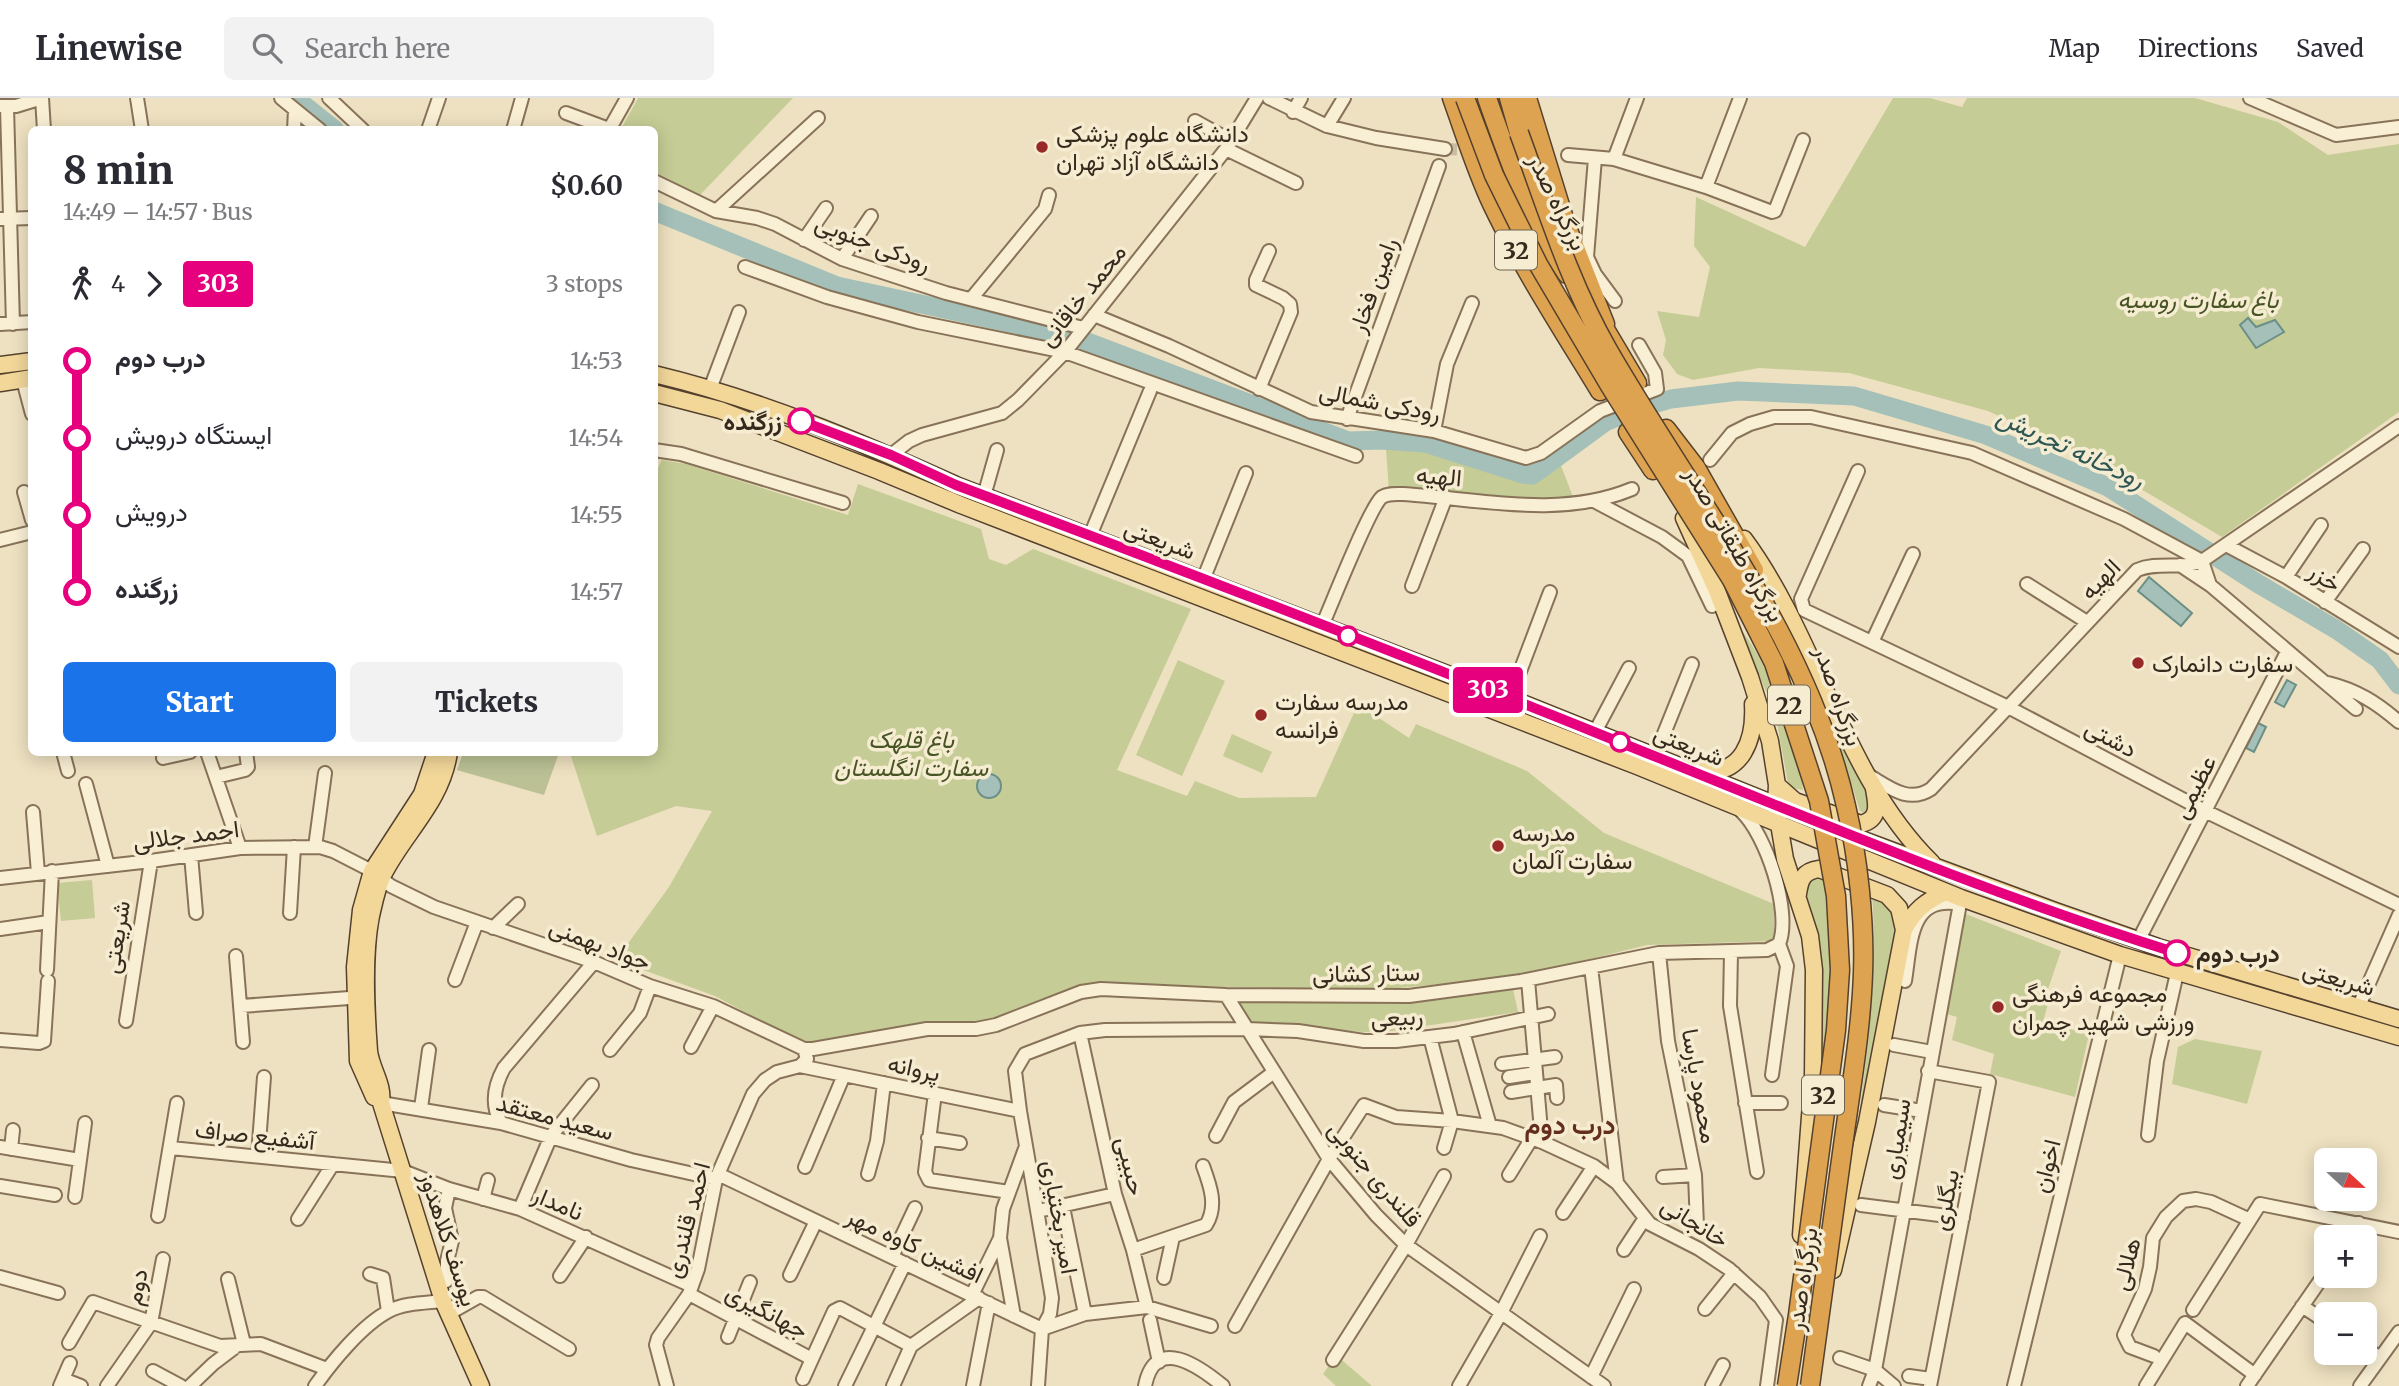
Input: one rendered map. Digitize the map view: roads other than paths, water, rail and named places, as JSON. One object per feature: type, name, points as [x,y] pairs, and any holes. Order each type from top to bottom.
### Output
[{"type":"highway","name":"بزرگراه صدر","points":[[1452,98],[1492,204],[1526,268],[1600,391],[1725,585],[1769,666],[1816,800],[1836,970],[1785,1386]]},
{"type":"highway","name":"بزرگراه طبقاتی صدر","points":[[1465,98],[1494,175],[1538,264],[1610,386],[1731,580],[1774,663],[1819,801],[1836,896],[1840,970],[1834,1044],[1785,1386]]},
{"type":"highway","name":"بزرگراه صدر","points":[[1487,98],[1505,149],[1550,250],[1609,333],[1666,429],[1696,468],[1797,649],[1850,806],[1864,900],[1866,971],[1861,1034],[1811,1386]]},
{"type":"highway","points":[[1527,98],[1566,225],[1609,333]]},
{"type":"highway","name":"بزرگراه طبقاتی صدر","points":[[1509,103],[1559,243],[1591,318],[1646,415],[1744,570],[1791,653],[1822,727],[1846,806],[1861,901],[1863,971],[1858,1034],[1811,1386]]},
{"type":"main road","points":[[0,365],[28,362]]},
{"type":"main road","name":"شریعتی","points":[[658,375],[743,399],[891,455],[984,496],[1690,770],[1731,798],[1779,824],[1956,898],[2177,973],[2399,1037]]},
{"type":"main road","points":[[0,383],[27,379]]},
{"type":"main road","name":"شریعتی","points":[[658,394],[720,410],[986,516],[1731,798],[1776,805],[2138,941],[2399,1020]]},
{"type":"main road","points":[[878,471],[891,455]]},
{"type":"main road","points":[[1711,495],[1759,560],[1806,645],[1871,781],[1917,848],[1937,867]]},
{"type":"main road","points":[[1684,518],[1717,592],[1770,741],[1777,785],[1776,805],[1785,859],[1810,936],[1814,970],[1813,1077],[1795,1315]]},
{"type":"main road","points":[[1690,770],[1722,771],[1741,757],[1749,744],[1753,727],[1754,707],[1749,677]]},
{"type":"main road","name":"یوسف کلاهدوز","points":[[435,756],[422,793],[377,874],[361,997],[369,1054],[381,1090],[381,1103],[446,1307],[481,1386]]},
{"type":"main road","name":"یوسف کلاهدوز","points":[[377,874],[433,799],[442,780],[448,756]]},
{"type":"main road","points":[[1777,785],[1795,801],[1861,824],[1868,822],[1876,814],[1877,804],[1871,781]]},
{"type":"main road","points":[[1797,896],[1803,875],[1810,870],[1819,869],[1887,895],[1899,908],[1904,930]]},
{"type":"main road","points":[[1821,1320],[1867,1122],[1904,930],[1910,917],[1920,907],[1956,898]]},
{"type":"street","points":[[28,322],[6,324],[3,106],[16,106],[42,98],[44,126]]},
{"type":"street","points":[[137,98],[141,126]]},
{"type":"street","points":[[281,98],[315,126]]},
{"type":"street","points":[[329,98],[359,126]]},
{"type":"street","points":[[429,126],[439,98]]},
{"type":"street","points":[[514,126],[522,98]]},
{"type":"street","points":[[611,126],[627,98]]},
{"type":"street","name":"محمد خاقانی","points":[[891,455],[922,435],[1007,410],[1065,352],[1228,145],[1257,98]]},
{"type":"street","points":[[1269,98],[1327,126],[1367,136],[1445,149]]},
{"type":"street","points":[[1293,111],[1301,98]]},
{"type":"street","points":[[1327,126],[1343,98]]},
{"type":"street","points":[[1614,159],[1637,98]]},
{"type":"street","points":[[1706,187],[1740,98]]},
{"type":"street","points":[[2250,98],[2336,135],[2399,127]]},
{"type":"street","points":[[294,126],[295,110]]},
{"type":"street","points":[[566,113],[601,126]]},
{"type":"street","points":[[716,211],[818,118]]},
{"type":"street","points":[[1195,121],[1228,145],[1296,183]]},
{"type":"street","points":[[1568,155],[1614,159],[1706,187],[1772,212],[1775,211],[1803,140]]},
{"type":"street","points":[[1595,158],[1587,257],[1595,274],[1615,301]]},
{"type":"street","name":"رامین فخار","points":[[1348,419],[1439,166]]},
{"type":"street","name":"رودکی جنوبی","points":[[658,183],[716,211],[775,224],[842,258],[971,299],[1083,328]]},
{"type":"street","points":[[971,299],[1045,209],[1049,195]]},
{"type":"street","points":[[804,240],[826,208]]},
{"type":"street","points":[[842,258],[871,216]]},
{"type":"street","points":[[5,219],[28,218]]},
{"type":"street","points":[[1259,389],[1291,312],[1290,304],[1283,298],[1256,285],[1256,279],[1269,251]]},
{"type":"street","points":[[745,267],[827,297],[918,322],[1065,352]]},
{"type":"street","points":[[1434,431],[1447,364],[1472,303]]},
{"type":"street","points":[[710,389],[738,312]]},
{"type":"street","name":"رودکی شمالی","points":[[1094,315],[1169,346],[1311,412],[1434,431],[1526,458],[1541,453],[1600,411],[1657,389],[1655,373],[1639,345]]},
{"type":"street","name":"رودکی شمالی","points":[[1065,352],[1356,456]]},
{"type":"street","points":[[1090,536],[1150,391]]},
{"type":"street","points":[[1710,460],[1732,433],[1773,417],[1811,417],[1972,453],[2124,519],[2203,562],[2210,585]]},
{"type":"street","name":"الهیه","points":[[1871,781],[1906,795],[1924,793],[1931,789],[2137,570],[2147,566],[2203,562],[2399,426]]},
{"type":"street","points":[[658,450],[681,453],[843,503]]},
{"type":"street","points":[[984,496],[997,450]]},
{"type":"street","name":"دشتی","points":[[1858,471],[1801,599],[1804,610],[2008,707],[2206,811],[2399,905]]},
{"type":"street","points":[[1203,580],[1246,473]]},
{"type":"street","name":"الهیه","points":[[1322,626],[1378,502],[1389,494],[1526,505],[1594,501],[1632,489]]},
{"type":"street","points":[[24,492],[28,506]]},
{"type":"street","points":[[1412,586],[1446,497]]},
{"type":"street","points":[[1594,501],[1662,537],[1688,556],[1712,606]]},
{"type":"street","points":[[2286,577],[2321,525]]},
{"type":"street","points":[[0,540],[28,533]]},
{"type":"street","name":"خزر","points":[[2226,546],[2286,577],[2399,647]]},
{"type":"street","points":[[2325,603],[2363,549]]},
{"type":"street","points":[[1872,642],[1913,554]]},
{"type":"street","points":[[2180,565],[2210,585],[2357,709]]},
{"type":"street","points":[[2027,584],[2087,622]]},
{"type":"street","points":[[1510,698],[1550,592]]},
{"type":"street","name":"عظیمی","points":[[2138,941],[2287,652]]},
{"type":"street","points":[[1655,756],[1692,664]]},
{"type":"street","points":[[1595,732],[1629,668]]},
{"type":"street","points":[[2325,682],[2366,696],[2399,722]]},
{"type":"street","points":[[64,756],[68,771]]},
{"type":"street","points":[[163,758],[172,756]]},
{"type":"street","points":[[209,756],[240,848]]},
{"type":"street","points":[[216,777],[245,770],[248,767],[247,756]]},
{"type":"street","points":[[314,847],[326,773]]},
{"type":"street","points":[[86,784],[108,866]]},
{"type":"street","points":[[1731,798],[1757,829],[1779,893],[1784,922],[1779,944],[1787,966],[1772,1075]]},
{"type":"street","points":[[33,812],[38,873]]},
{"type":"street","points":[[290,914],[294,847]]},
{"type":"street","name":"احمد جلالی","points":[[0,878],[240,848],[294,847],[333,851],[377,874]]},
{"type":"street","points":[[191,855],[196,913]]},
{"type":"street","name":"شریعتی","points":[[126,1021],[151,861]]},
{"type":"street","points":[[0,1040],[39,1043],[44,1041],[52,871]]},
{"type":"street","name":"جواد بهمنی","points":[[377,874],[391,886],[434,907],[594,962],[650,986],[713,1006],[804,1049]]},
{"type":"street","points":[[1905,981],[1917,918],[1924,909],[1956,898]]},
{"type":"street","name":"سیمیاری","points":[[1869,1386],[1875,1370],[1905,1211],[1956,898]]},
{"type":"street","points":[[493,928],[518,904]]},
{"type":"street","points":[[2358,1008],[2399,915]]},
{"type":"street","points":[[0,929],[49,922]]},
{"type":"street","points":[[455,980],[477,922]]},
{"type":"street","name":"ستار کشانی","points":[[804,1049],[928,1029],[996,1025],[1081,992],[1101,989],[1226,995],[1409,996],[1528,980],[1659,953],[1686,950],[1767,950],[1779,944]]},
{"type":"street","points":[[1731,952],[1730,1006],[1758,1172]]},
{"type":"street","name":"محمود پارسا","points":[[1659,953],[1668,1041],[1695,1175],[1697,1226]]},
{"type":"street","name":"اخوان","points":[[2014,1386],[2120,955]]},
{"type":"street","points":[[236,956],[243,1042]]},
{"type":"street","points":[[501,1123],[496,1111],[495,1088],[504,1068],[594,962]]},
{"type":"street","points":[[1591,967],[1618,1183]]},
{"type":"street","points":[[2148,1135],[2157,1061],[2177,973]]},
{"type":"street","points":[[1509,1175],[1537,1140],[1537,1088],[1528,980]]},
{"type":"street","points":[[610,1050],[640,1013],[650,986]]},
{"type":"street","name":"قلندری جنوبی","points":[[1226,995],[1329,1159],[1376,1215],[1406,1245],[1604,1386]]},
{"type":"street","points":[[241,1006],[361,997]]},
{"type":"street","points":[[691,1047],[713,1006]]},
{"type":"street","name":"ربیعی","points":[[1080,1033],[1105,1030],[1247,1029],[1298,1031],[1364,1041],[1396,1041],[1464,1032],[1548,1014]]},
{"type":"street","points":[[1464,1032],[1490,1126]]},
{"type":"street","name":"امیر بختیاری","points":[[1042,1329],[1051,1314],[1052,1298],[1015,1071],[1025,1054],[1080,1033]]},
{"type":"street","name":"حبیبی","points":[[1080,1033],[1115,1194],[1147,1307]]},
{"type":"street","points":[[1430,1037],[1452,1121],[1444,1148]]},
{"type":"street","points":[[1894,1045],[1932,1052]]},
{"type":"street","points":[[800,1066],[807,1059],[804,1049]]},
{"type":"street","points":[[421,1108],[429,1050]]},
{"type":"street","points":[[1509,1077],[1555,1057]]},
{"type":"street","points":[[1502,1064],[1535,1067]]},
{"type":"street","name":"پروانه","points":[[800,1066],[1020,1111]]},
{"type":"street","name":"احمد قلندری","points":[[667,1386],[656,1345],[690,1290],[698,1269],[717,1176],[753,1094],[765,1080],[777,1072],[800,1066]]},
{"type":"street","name":"بیگلری","points":[[1928,1071],[1989,1082],[1931,1383]]},
{"type":"street","points":[[1216,1136],[1234,1102],[1274,1072]]},
{"type":"street","points":[[805,1167],[844,1075]]},
{"type":"street","points":[[258,1156],[264,1077]]},
{"type":"street","points":[[868,1174],[877,1141],[884,1083]]},
{"type":"street","points":[[520,1209],[551,1136],[592,1085]]},
{"type":"street","points":[[1511,1092],[1556,1085],[1558,1098]]},
{"type":"street","points":[[935,1093],[925,1172],[929,1180],[1009,1192]]},
{"type":"street","points":[[171,1148],[177,1103]]},
{"type":"street","name":"سعید معتقد","points":[[381,1103],[501,1123],[631,1160],[717,1176]]},
{"type":"street","points":[[1745,1103],[1780,1103]]},
{"type":"street","name":"خانجانی","points":[[1329,1159],[1364,1105],[1396,1118],[1452,1121],[1503,1128],[1594,1166],[1618,1183],[1650,1224],[1699,1249],[1734,1273],[1760,1297],[1776,1320],[1767,1386]]},
{"type":"street","points":[[1884,1105],[1922,1111]]},
{"type":"street","points":[[75,1197],[85,1123]]},
{"type":"street","points":[[13,1130],[6,1148],[80,1160]]},
{"type":"street","points":[[928,1138],[960,1143]]},
{"type":"street","points":[[972,1386],[980,1299],[1000,1238],[1003,1209],[1026,1146]]},
{"type":"street","name":"آشفیع صراف","points":[[158,1216],[171,1148],[403,1171]]},
{"type":"street","points":[[1235,1326],[1329,1159]]},
{"type":"street","points":[[298,1219],[333,1164]]},
{"type":"street","points":[[1133,1250],[1206,1225],[1211,1217],[1211,1188],[1203,1166]]},
{"type":"street","points":[[1563,1213],[1594,1166]]},
{"type":"street","name":"نامدار","points":[[403,1171],[449,1189],[520,1209],[586,1237],[690,1290]]},
{"type":"street","points":[[1334,1360],[1406,1245],[1444,1175]]},
{"type":"street","points":[[1663,1177],[1695,1175]]},
{"type":"street","name":"افشین کاوه مهر","points":[[717,1176],[1042,1329]]},
{"type":"street","points":[[483,1199],[488,1180]]},
{"type":"street","points":[[0,1186],[55,1195]]},
{"type":"street","points":[[446,1281],[452,1241],[445,1208],[449,1189]]},
{"type":"street","points":[[1038,1211],[1115,1194]]},
{"type":"street","name":"هلالی","points":[[2154,1356],[2130,1347],[2124,1335],[2145,1289],[2153,1238],[2166,1217],[2183,1202],[2196,1199],[2211,1202],[2249,1220]]},
{"type":"street","points":[[2193,1310],[2260,1204],[2399,1231]]},
{"type":"street","points":[[1861,1205],[1963,1218]]},
{"type":"street","points":[[1063,1207],[1085,1314]]},
{"type":"street","points":[[892,1257],[915,1208]]},
{"type":"street","points":[[1625,1250],[1645,1218]]},
{"type":"street","points":[[790,1275],[816,1221]]},
{"type":"street","points":[[1459,1386],[1501,1313],[1540,1236]]},
{"type":"street","points":[[560,1276],[586,1237]]},
{"type":"street","points":[[1164,1278],[1173,1237]]},
{"type":"street","points":[[1000,1238],[1014,1316]]},
{"type":"street","name":"دوم","points":[[151,1323],[163,1259]]},
{"type":"street","points":[[845,1386],[905,1263]]},
{"type":"street","points":[[1705,1309],[1734,1273]]},
{"type":"street","points":[[370,1274],[383,1278],[388,1311]]},
{"type":"street","points":[[0,1277],[58,1293]]},
{"type":"street","points":[[228,1279],[241,1344]]},
{"type":"street","points":[[728,1337],[750,1282]]},
{"type":"street","points":[[2247,1386],[2315,1288]]},
{"type":"street","points":[[1591,1377],[1634,1289]]},
{"type":"street","name":"جهانگیری","points":[[690,1290],[735,1318],[812,1359],[836,1309],[844,1309],[911,1346]]},
{"type":"street","points":[[314,1386],[359,1335],[388,1311],[405,1306],[446,1307],[483,1297],[569,1349]]},
{"type":"street","points":[[893,1386],[911,1346],[980,1299]]},
{"type":"street","points":[[69,1343],[93,1302],[220,1346],[261,1344],[327,1369]]},
{"type":"street","points":[[2302,1306],[2314,1314]]},
{"type":"street","points":[[1038,1386],[1042,1329],[1085,1314],[1147,1307],[1211,1326]]},
{"type":"street","points":[[1150,1320],[1159,1362]]},
{"type":"street","points":[[107,1386],[151,1323]]},
{"type":"street","points":[[2146,1386],[2185,1323],[2255,1375]]},
{"type":"street","points":[[2360,1386],[2399,1332]]},
{"type":"street","points":[[190,1386],[213,1364],[241,1344]]},
{"type":"street","points":[[1145,1386],[1147,1375],[1159,1362],[1169,1358],[1189,1361],[1223,1386]]},
{"type":"street","points":[[1840,1358],[1875,1370],[1894,1386]]},
{"type":"street","points":[[803,1379],[812,1359]]},
{"type":"street","points":[[71,1363],[61,1382],[81,1386]]},
{"type":"street","points":[[1712,1386],[1723,1365]]},
{"type":"street","points":[[153,1371],[181,1386]]},
{"type":"street","points":[[1909,1376],[1931,1383]]},
{"type":"water","points":[[2248,318],[2256,327],[2275,320],[2284,332],[2256,348],[2240,325]]},
{"type":"water","points":[[2149,577],[2192,613],[2181,626],[2138,591]]},
{"type":"water","points":[[2287,680],[2296,685],[2284,707],[2275,702]]},
{"type":"water","points":[[2258,723],[2266,727],[2254,752],[2246,748]]},
{"type":"water","points":[[989,774],[998,777],[1001,786],[998,795],[989,798],[980,795],[977,786],[980,777]]},
{"type":"waterway","points":[[295,98],[330,126]]},
{"type":"waterway","name":"رودخانه تجریش","points":[[658,213],[837,286],[1051,332],[1090,343],[1348,441],[1425,443],[1523,474],[1532,475],[1605,422],[1671,399],[1738,391],[1854,396],[1986,435],[2108,487],[2257,583],[2337,630],[2380,660],[2399,685]]},
{"type":"tunnel","points":[[1445,149],[1476,150]]},
{"type":"place","name":"دانشگاه علوم پزشکی دانشگاه آزاد تهران","points":[[1042,147]]},
{"type":"place","name":"زرگنده","points":[[801,421]]},
{"type":"place","name":"سفارت دانمارک","points":[[2138,663]]},
{"type":"place","name":"مدرسه سفارت فرانسه","points":[[1261,715]]},
{"type":"place","name":"مدرسه سفارت آلمان","points":[[1498,846]]},
{"type":"place","name":"درب دوم","points":[[2177,953]]},
{"type":"place","name":"مجموعه فرهنگی ورزشی شهید چمران","points":[[1998,1007]]},
{"type":"district","name":"درب دوم","points":[[1570,1124]]},
{"type":"park label","name":"باغ سفارت روسیه","points":[[2198,299]]},
{"type":"park label","name":"باغ قلهک سفارت انگلستان","points":[[911,753]]}]
